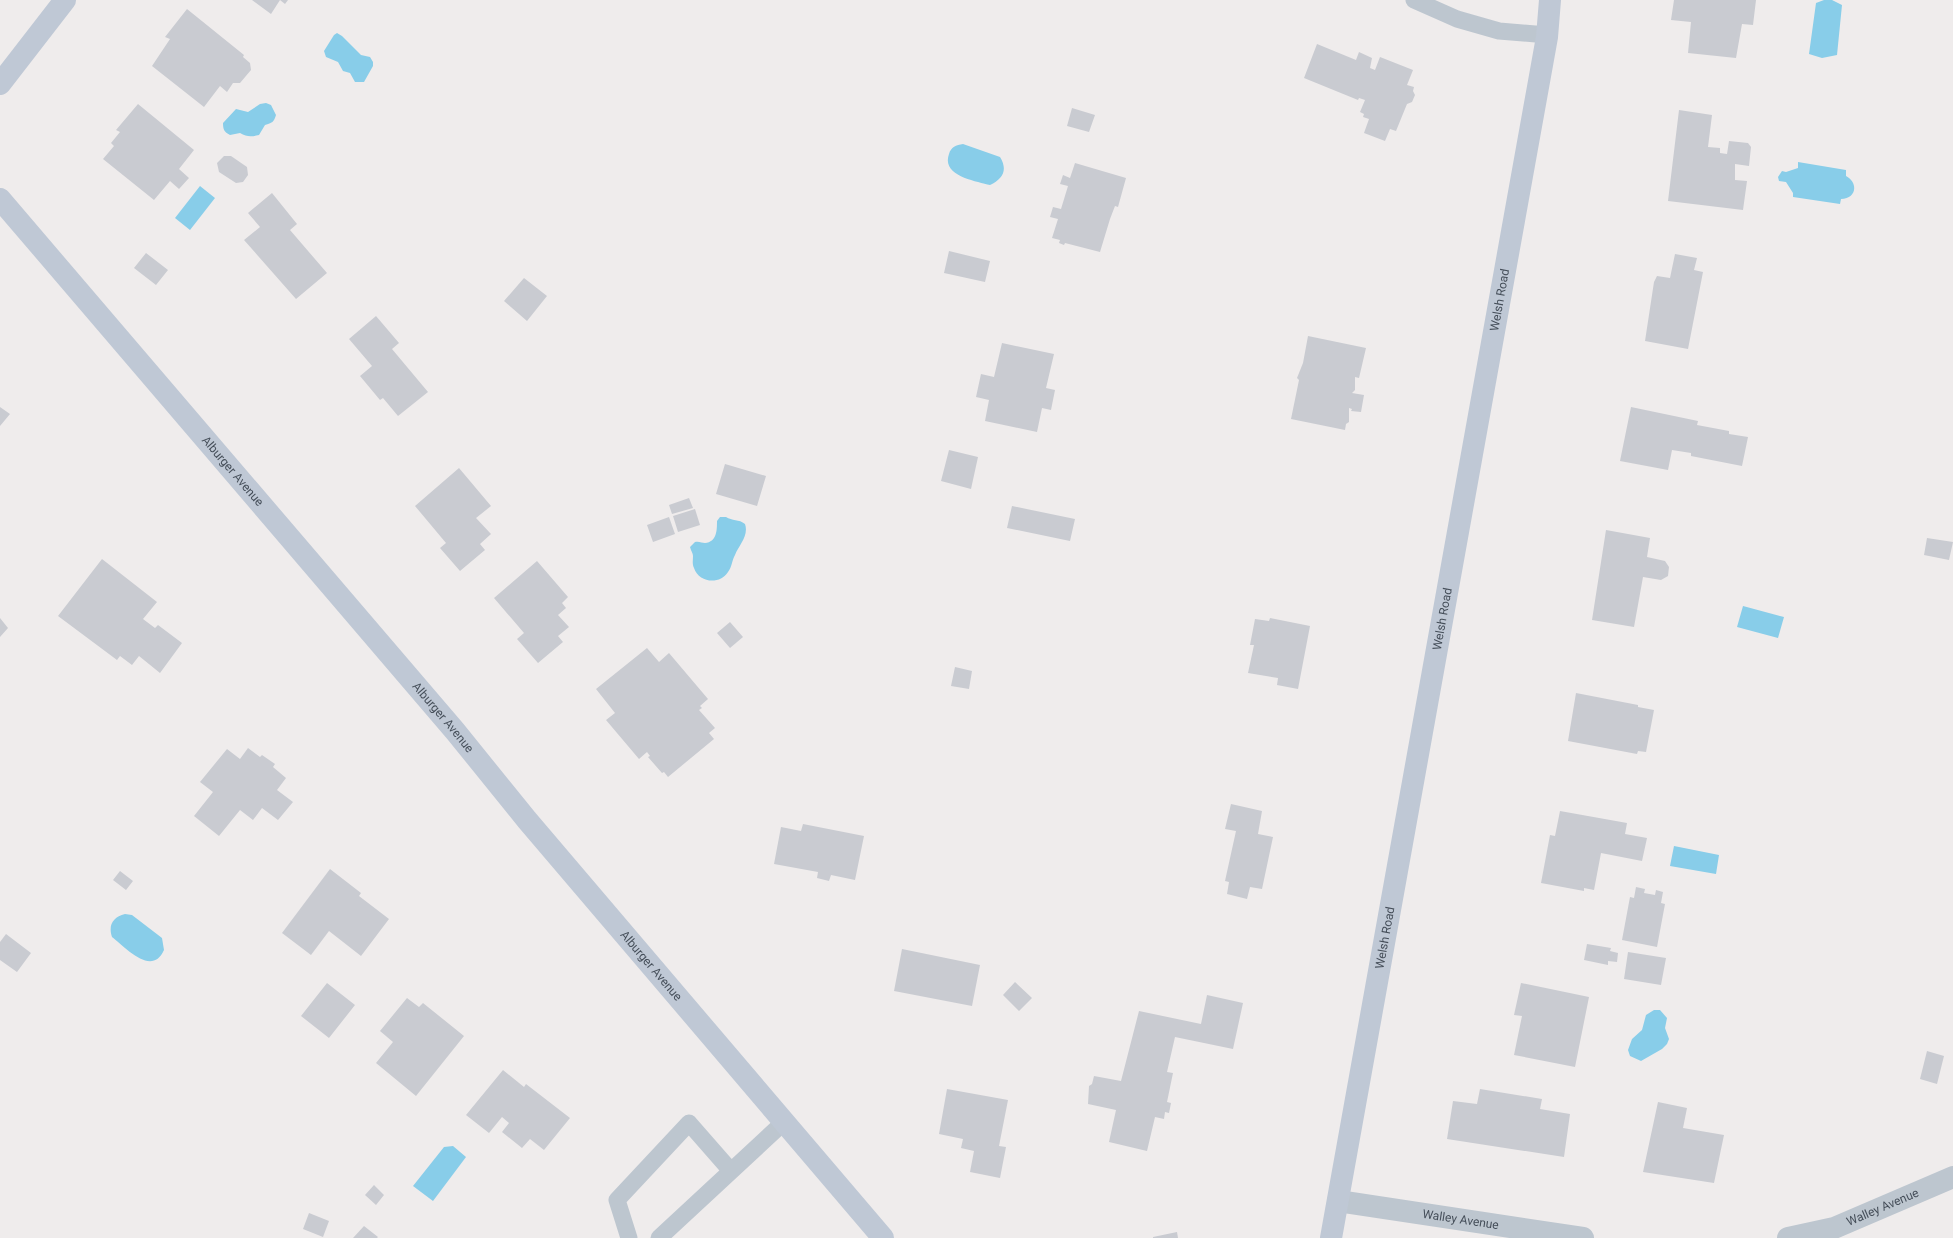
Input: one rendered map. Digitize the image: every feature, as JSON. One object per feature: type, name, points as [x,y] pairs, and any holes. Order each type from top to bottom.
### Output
[{"type":"main road","points":[[0,84],[65,0]]},
{"type":"main road","name":"Welsh Road","points":[[1331,1238],[1547,35],[1550,0]]},
{"type":"main road","name":"Alburger Avenue","points":[[0,199],[450,725],[527,820],[883,1238]]},
{"type":"street","name":"Walley Avenue","points":[[1788,1238],[1834,1228],[1953,1178]]},
{"type":"street","name":"Walley Avenue","points":[[1338,1201],[1583,1238]]},
{"type":"lane","points":[[1414,0],[1457,19],[1499,31],[1547,35]]},
{"type":"lane","points":[[659,1238],[784,1122]]},
{"type":"lane","points":[[629,1238],[617,1200],[689,1123],[731,1171]]},
{"type":"water","points":[[1824,0],[1832,0],[1842,5],[1837,55],[1822,58],[1809,54],[1816,3]]},
{"type":"water","points":[[337,33],[361,55],[370,57],[373,62],[373,66],[364,82],[355,82],[350,73],[343,71],[338,62],[326,57],[324,51],[334,35]]},
{"type":"water","points":[[266,103],[271,105],[276,115],[272,122],[265,125],[259,135],[249,136],[240,133],[230,135],[225,131],[223,123],[236,109],[248,112],[260,104]]},
{"type":"water","points":[[963,144],[1000,157],[1004,166],[1001,177],[990,185],[961,176],[950,168],[948,161],[951,150],[958,145]]},
{"type":"water","points":[[1798,162],[1846,170],[1846,176],[1850,179],[1854,186],[1853,194],[1841,199],[1840,204],[1793,197],[1793,193],[1786,182],[1779,181],[1778,177],[1782,171],[1786,172],[1798,168]]},
{"type":"water","points":[[200,186],[215,198],[190,230],[175,218]]},
{"type":"water","points":[[720,517],[726,517],[743,522],[745,524],[746,532],[728,572],[720,579],[705,579],[700,577],[694,568],[693,555],[690,547],[695,542],[705,543],[714,538],[716,535],[717,521]]},
{"type":"water","points":[[1743,606],[1784,617],[1778,638],[1737,627]]},
{"type":"water","points":[[1674,846],[1719,855],[1716,874],[1670,866]]},
{"type":"water","points":[[125,914],[132,915],[162,938],[164,950],[159,958],[153,961],[146,961],[139,958],[112,937],[112,922],[117,917]]},
{"type":"water","points":[[1654,1010],[1660,1010],[1667,1018],[1665,1028],[1669,1039],[1667,1044],[1662,1049],[1641,1061],[1630,1056],[1628,1050],[1632,1039],[1642,1030],[1646,1015]]},
{"type":"water","points":[[453,1146],[466,1157],[433,1201],[413,1186],[444,1147]]},
{"type":"building","points":[[252,0],[280,0],[271,14]]},
{"type":"building","points":[[280,0],[288,0],[285,4]]},
{"type":"building","points":[[1674,0],[1756,0],[1753,25],[1742,24],[1736,58],[1688,53],[1691,22],[1671,20]]},
{"type":"building","points":[[187,9],[244,55],[243,57],[250,63],[251,70],[240,83],[233,83],[227,92],[220,86],[204,107],[152,66],[170,39],[165,37]]},
{"type":"building","points":[[1317,44],[1356,60],[1359,52],[1372,58],[1370,68],[1375,70],[1380,57],[1413,70],[1407,85],[1414,87],[1413,91],[1415,95],[1412,102],[1407,104],[1396,131],[1390,129],[1385,141],[1364,133],[1369,119],[1363,117],[1364,114],[1360,112],[1365,100],[1359,98],[1358,100],[1304,78]]},
{"type":"building","points":[[138,104],[194,150],[179,169],[189,178],[179,189],[170,181],[154,200],[103,159],[114,146],[111,143],[120,132],[116,130]]},
{"type":"building","points":[[1072,108],[1095,115],[1089,132],[1067,126]]},
{"type":"building","points":[[1679,110],[1712,115],[1708,147],[1720,148],[1720,153],[1727,154],[1729,141],[1748,143],[1751,147],[1749,166],[1735,164],[1735,180],[1747,181],[1743,210],[1668,201]]},
{"type":"building","points":[[224,156],[231,156],[247,167],[248,175],[243,182],[236,183],[219,172],[217,163]]},
{"type":"building","points":[[1075,163],[1126,178],[1118,207],[1115,206],[1100,252],[1065,243],[1064,245],[1059,243],[1060,240],[1052,238],[1058,219],[1050,217],[1053,207],[1061,209],[1068,186],[1060,184],[1063,175],[1070,178]]},
{"type":"building","points":[[272,193],[297,224],[290,230],[327,273],[296,299],[244,240],[260,227],[248,213]]},
{"type":"building","points":[[949,251],[990,261],[985,282],[944,273]]},
{"type":"building","points":[[146,253],[168,270],[156,285],[134,268]]},
{"type":"building","points":[[1675,254],[1697,258],[1694,270],[1703,272],[1688,349],[1645,341],[1654,282],[1657,276],[1670,278]]},
{"type":"building","points":[[524,278],[547,296],[527,321],[504,301]]},
{"type":"building","points":[[376,316],[399,343],[392,349],[428,392],[398,416],[383,398],[380,400],[360,376],[372,366],[349,339]]},
{"type":"building","points":[[1308,336],[1366,348],[1359,378],[1355,377],[1355,390],[1352,393],[1364,395],[1361,412],[1351,411],[1352,409],[1349,408],[1349,422],[1346,424],[1345,430],[1291,419],[1299,380],[1297,378],[1303,363]]},
{"type":"building","points":[[1002,343],[1054,354],[1046,388],[1055,390],[1051,410],[1042,408],[1037,432],[985,421],[989,400],[976,397],[981,374],[994,377]]},
{"type":"building","points":[[0,407],[10,414],[0,426]]},
{"type":"building","points":[[1631,407],[1698,421],[1697,425],[1729,431],[1729,434],[1748,437],[1742,466],[1691,456],[1691,453],[1672,450],[1668,470],[1620,461]]},
{"type":"building","points":[[949,450],[978,457],[971,489],[941,481]]},
{"type":"building","points":[[725,464],[766,476],[757,506],[716,494]]},
{"type":"building","points":[[459,468],[491,506],[476,518],[491,534],[480,544],[485,550],[460,571],[440,548],[446,543],[415,506]]},
{"type":"building","points":[[689,498],[693,508],[672,514],[669,505]]},
{"type":"building","points":[[1012,506],[1075,519],[1070,541],[1007,528]]},
{"type":"building","points":[[695,509],[700,525],[678,532],[673,516]]},
{"type":"building","points":[[669,517],[675,534],[653,542],[647,525]]},
{"type":"building","points":[[1606,530],[1650,538],[1647,557],[1665,561],[1669,567],[1668,576],[1661,580],[1643,577],[1634,627],[1592,620]]},
{"type":"building","points":[[1927,538],[1953,542],[1949,560],[1924,555]]},
{"type":"building","points":[[102,559],[157,602],[143,619],[155,628],[158,625],[182,643],[160,673],[139,656],[132,665],[120,656],[117,660],[58,616]]},
{"type":"building","points":[[537,561],[568,597],[562,603],[566,608],[558,615],[569,627],[558,636],[563,642],[538,663],[517,639],[524,633],[494,598]]},
{"type":"building","points":[[0,618],[8,628],[0,637]]},
{"type":"building","points":[[1270,618],[1310,626],[1298,689],[1277,685],[1278,678],[1248,673],[1254,645],[1250,645],[1255,619],[1269,621]]},
{"type":"building","points":[[730,622],[743,637],[730,648],[717,633]]},
{"type":"building","points":[[647,648],[659,662],[669,653],[708,699],[700,706],[702,708],[699,710],[715,728],[709,733],[714,739],[668,777],[664,772],[662,773],[648,757],[650,756],[647,752],[639,759],[606,720],[615,713],[596,689]]},
{"type":"building","points":[[955,667],[972,671],[969,689],[951,686]]},
{"type":"building","points":[[1576,693],[1638,705],[1638,707],[1654,710],[1646,752],[1638,751],[1637,754],[1568,741]]},
{"type":"building","points":[[248,748],[260,757],[262,755],[275,764],[273,767],[286,778],[277,790],[293,802],[278,820],[262,808],[253,820],[240,810],[219,836],[194,816],[213,792],[200,782],[227,749],[240,759]]},
{"type":"building","points":[[1231,804],[1262,811],[1258,834],[1273,837],[1262,889],[1250,887],[1247,899],[1227,894],[1229,882],[1225,881],[1236,831],[1225,829]]},
{"type":"building","points":[[1560,811],[1627,823],[1625,834],[1647,838],[1642,861],[1601,853],[1594,890],[1584,888],[1584,891],[1541,883],[1550,835],[1555,836]]},
{"type":"building","points":[[803,824],[864,836],[855,880],[831,875],[829,881],[817,878],[818,872],[774,864],[781,827],[801,831]]},
{"type":"building","points":[[330,869],[361,893],[359,896],[389,919],[361,956],[329,931],[311,955],[282,933]]},
{"type":"building","points":[[120,871],[133,881],[126,890],[113,880]]},
{"type":"building","points":[[1636,887],[1645,889],[1644,893],[1655,895],[1656,890],[1663,892],[1661,903],[1665,904],[1657,947],[1622,940],[1630,897],[1634,898]]},
{"type":"building","points":[[6,934],[31,953],[17,972],[0,960],[0,942]]},
{"type":"building","points":[[1587,944],[1611,948],[1610,951],[1618,953],[1617,962],[1608,961],[1608,965],[1584,960]]},
{"type":"building","points":[[902,949],[980,965],[972,1006],[894,991]]},
{"type":"building","points":[[1628,952],[1666,958],[1661,985],[1624,979]]},
{"type":"building","points":[[1015,982],[1032,998],[1019,1011],[1003,995]]},
{"type":"building","points":[[327,983],[355,1005],[329,1038],[301,1016]]},
{"type":"building","points":[[1521,983],[1589,997],[1575,1067],[1514,1055],[1522,1016],[1514,1015]]},
{"type":"building","points":[[1207,995],[1243,1003],[1233,1049],[1175,1037],[1167,1072],[1173,1073],[1167,1102],[1171,1103],[1169,1113],[1165,1112],[1164,1119],[1155,1117],[1147,1151],[1109,1142],[1116,1110],[1088,1104],[1089,1086],[1092,1084],[1094,1076],[1121,1081],[1139,1011],[1201,1024]]},
{"type":"building","points":[[407,998],[419,1007],[423,1003],[464,1036],[416,1096],[376,1063],[393,1042],[380,1031]]},
{"type":"building","points":[[1927,1051],[1944,1056],[1937,1084],[1920,1079]]},
{"type":"building","points":[[503,1070],[524,1087],[526,1084],[570,1118],[544,1150],[530,1139],[522,1148],[502,1132],[509,1123],[502,1117],[489,1133],[466,1115]]},
{"type":"building","points":[[947,1089],[1008,1100],[999,1146],[1006,1147],[1000,1178],[970,1172],[974,1151],[961,1148],[963,1139],[939,1134]]},
{"type":"building","points":[[1480,1089],[1542,1099],[1540,1109],[1570,1114],[1564,1157],[1447,1139],[1453,1101],[1477,1104]]},
{"type":"building","points":[[1658,1102],[1687,1108],[1683,1128],[1724,1135],[1714,1183],[1643,1172]]},
{"type":"building","points":[[374,1185],[384,1195],[376,1205],[365,1195]]},
{"type":"building","points":[[309,1213],[329,1221],[323,1237],[303,1229]]},
{"type":"building","points":[[364,1226],[378,1237],[353,1238]]},
{"type":"building","points":[[1177,1232],[1178,1238],[1153,1238],[1153,1237]]}]
